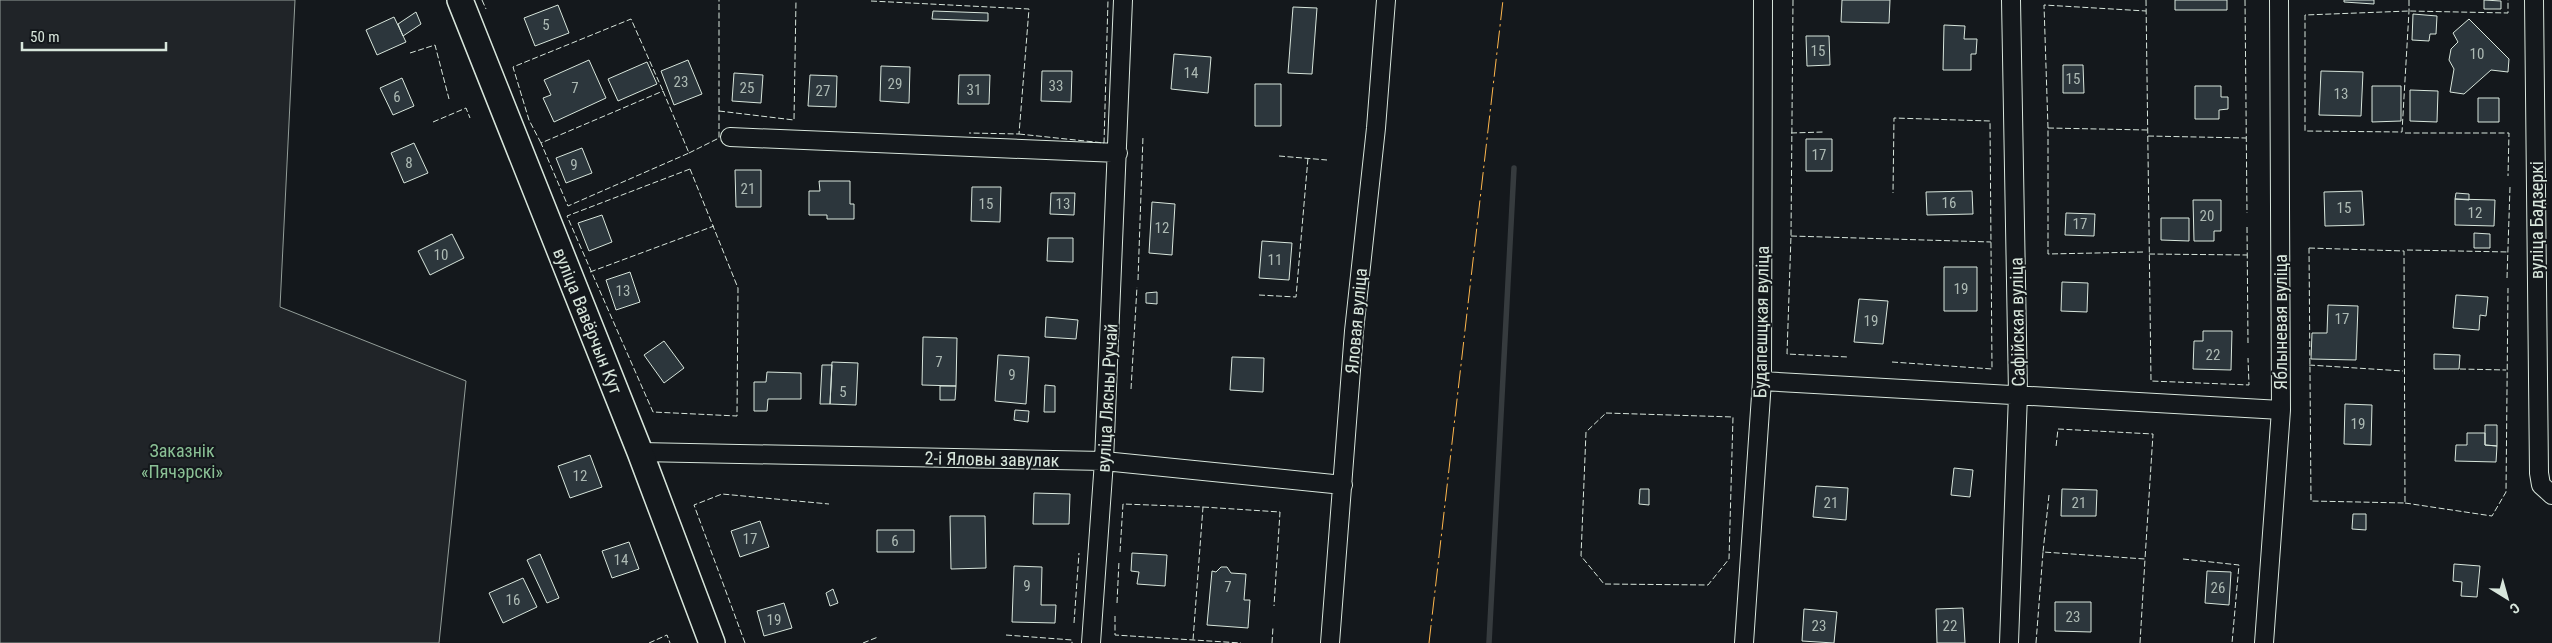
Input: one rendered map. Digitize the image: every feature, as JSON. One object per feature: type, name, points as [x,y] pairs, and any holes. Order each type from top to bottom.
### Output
[{"type":"street","name":"вуліца Вавёрчын Кут","points":[[460,0],[640,452],[712,643]]},
{"type":"street","name":"вуліца Лясны Ручай","points":[[1091,643],[1104,461],[1123,0]]},
{"type":"street","name":"Яловая вуліца","points":[[1330,643],[1354,331],[1376,128],[1386,0]]},
{"type":"street","name":"Будапешцкая вуліца","points":[[1744,643],[1762,381],[1763,0]]},
{"type":"street","name":"Сафійская вуліца","points":[[2009,643],[2018,394],[2011,0]]},
{"type":"street","name":"Яблыневая вуліца","points":[[2264,643],[2281,410],[2279,0]]},
{"type":"street","name":"вуліца Бадзеркі","points":[[2534,0],[2539,473],[2540,485],[2552,495]]},
{"type":"street","points":[[730,137],[1118,153]]},
{"type":"street","points":[[1762,381],[2281,410]]},
{"type":"street","name":"2-і Яловы завулак","points":[[640,452],[1104,461],[1343,485]]},
{"type":"green space","name":"Заказнік «Пячэрскі»","points":[[0,0],[295,0],[280,307],[466,381],[439,643],[0,643]]},
{"type":"building","points":[[1842,0],[1890,0],[1889,23],[1841,22]]},
{"type":"building","points":[[2175,0],[2227,0],[2227,10],[2175,10]]},
{"type":"building","points":[[2344,0],[2374,0],[2374,4],[2344,2]]},
{"type":"building","points":[[2484,0],[2501,1],[2501,9],[2484,9]]},
{"type":"building","points":[[558,5],[569,33],[535,46],[524,18]]},
{"type":"building","points":[[1293,7],[1317,8],[1312,74],[1288,73]]},
{"type":"building","points":[[933,11],[988,13],[988,21],[932,19]]},
{"type":"building","points":[[416,12],[421,24],[403,36],[398,24]]},
{"type":"building","points":[[2413,14],[2437,16],[2436,34],[2430,34],[2429,41],[2412,40]]},
{"type":"building","points":[[394,17],[406,42],[377,55],[366,30]]},
{"type":"building","points":[[2469,19],[2509,59],[2508,72],[2491,70],[2464,94],[2450,92],[2454,69],[2449,60],[2451,49],[2458,42],[2453,33]]},
{"type":"building","points":[[1944,25],[1965,26],[1964,39],[1977,39],[1976,54],[1971,54],[1971,70],[1943,70]]},
{"type":"building","points":[[1806,36],[1829,36],[1830,65],[1807,66]]},
{"type":"building","points":[[1174,54],[1211,57],[1208,93],[1171,89]]},
{"type":"building","points":[[589,60],[606,98],[554,122],[543,98],[551,95],[544,80]]},
{"type":"building","points":[[688,60],[702,94],[674,105],[661,71]]},
{"type":"building","points":[[647,62],[657,84],[618,101],[608,79]]},
{"type":"building","points":[[2063,65],[2083,65],[2084,93],[2063,93]]},
{"type":"building","points":[[881,66],[910,67],[909,103],[880,101]]},
{"type":"building","points":[[1042,71],[1072,71],[1071,102],[1041,101]]},
{"type":"building","points":[[2321,71],[2363,72],[2361,116],[2319,115]]},
{"type":"building","points":[[734,73],[763,75],[761,103],[732,101]]},
{"type":"building","points":[[810,75],[837,76],[836,107],[808,106]]},
{"type":"building","points":[[959,75],[990,75],[989,104],[958,104]]},
{"type":"building","points":[[402,78],[414,106],[393,115],[380,88]]},
{"type":"building","points":[[1255,84],[1281,84],[1281,126],[1255,126]]},
{"type":"building","points":[[2195,86],[2221,86],[2221,97],[2228,97],[2228,109],[2219,110],[2219,119],[2195,119]]},
{"type":"building","points":[[2372,86],[2401,86],[2401,121],[2372,122]]},
{"type":"building","points":[[2410,90],[2438,91],[2437,122],[2410,121]]},
{"type":"building","points":[[2478,98],[2499,98],[2499,122],[2478,122]]},
{"type":"building","points":[[1806,139],[1832,139],[1832,171],[1806,171]]},
{"type":"building","points":[[414,143],[428,173],[404,183],[391,153]]},
{"type":"building","points":[[582,148],[592,173],[566,183],[556,158]]},
{"type":"building","points":[[735,170],[761,170],[761,207],[736,207]]},
{"type":"building","points":[[819,181],[850,181],[850,204],[854,204],[854,219],[827,219],[827,215],[809,215],[809,191],[820,191]]},
{"type":"building","points":[[972,187],[1001,187],[1000,222],[971,221]]},
{"type":"building","points":[[1972,191],[1973,214],[1927,215],[1926,192]]},
{"type":"building","points":[[2362,191],[2364,225],[2325,226],[2324,192]]},
{"type":"building","points":[[1051,193],[1075,193],[1074,215],[1050,214]]},
{"type":"building","points":[[2456,193],[2469,194],[2469,200],[2455,199]]},
{"type":"building","points":[[2455,199],[2495,200],[2494,226],[2455,225]]},
{"type":"building","points":[[2193,200],[2221,200],[2221,231],[2214,231],[2214,241],[2194,241]]},
{"type":"building","points":[[1152,202],[1175,204],[1172,255],[1149,253]]},
{"type":"building","points":[[2066,213],[2095,214],[2094,236],[2065,235]]},
{"type":"building","points":[[602,215],[612,242],[589,251],[578,223]]},
{"type":"building","points":[[2161,218],[2189,218],[2189,241],[2161,240]]},
{"type":"building","points":[[2474,233],[2490,234],[2490,248],[2474,248]]},
{"type":"building","points":[[452,234],[464,258],[430,275],[418,251]]},
{"type":"building","points":[[1048,238],[1073,238],[1073,262],[1047,261]]},
{"type":"building","points":[[1262,241],[1292,243],[1289,280],[1259,278]]},
{"type":"building","points":[[1944,267],[1977,267],[1977,311],[1944,311]]},
{"type":"building","points":[[630,272],[640,302],[616,310],[606,280]]},
{"type":"building","points":[[2062,282],[2088,283],[2087,312],[2061,311]]},
{"type":"building","points":[[1157,292],[1157,304],[1146,303],[1146,293]]},
{"type":"building","points":[[2456,295],[2488,297],[2486,316],[2480,315],[2479,330],[2453,328]]},
{"type":"building","points":[[1859,299],[1888,301],[1883,344],[1854,342]]},
{"type":"building","points":[[2328,305],[2358,306],[2356,360],[2311,359],[2312,333],[2327,333]]},
{"type":"building","points":[[1046,317],[1078,320],[1076,339],[1045,337]]},
{"type":"building","points":[[2203,331],[2232,331],[2231,370],[2193,369],[2194,341],[2203,341]]},
{"type":"building","points":[[923,337],[957,338],[956,386],[922,385]]},
{"type":"building","points":[[664,341],[684,368],[664,383],[644,355]]},
{"type":"building","points":[[2434,354],[2460,355],[2459,369],[2434,369]]},
{"type":"building","points":[[998,355],[1029,357],[1026,404],[995,401]]},
{"type":"building","points":[[1232,357],[1264,358],[1263,392],[1230,390]]},
{"type":"building","points":[[832,362],[858,363],[856,405],[830,404]]},
{"type":"building","points":[[822,365],[832,365],[830,404],[820,404]]},
{"type":"building","points":[[767,372],[801,373],[801,399],[768,399],[767,411],[754,411],[754,382],[766,382]]},
{"type":"building","points":[[1045,385],[1055,386],[1055,412],[1044,412]]},
{"type":"building","points":[[940,386],[956,386],[955,400],[940,400]]},
{"type":"building","points":[[2345,404],[2372,405],[2371,445],[2344,444]]},
{"type":"building","points":[[1015,410],[1029,411],[1028,422],[1014,420]]},
{"type":"building","points":[[2485,425],[2497,425],[2497,446],[2485,445]]},
{"type":"building","points":[[2467,433],[2485,433],[2485,445],[2497,446],[2496,462],[2455,461],[2456,445],[2467,445]]},
{"type":"building","points":[[590,455],[602,487],[570,498],[558,466]]},
{"type":"building","points":[[1954,468],[1973,470],[1970,497],[1951,495]]},
{"type":"building","points":[[1816,486],[1848,488],[1846,520],[1813,517]]},
{"type":"building","points":[[1640,489],[1649,489],[1649,505],[1639,504]]},
{"type":"building","points":[[2062,489],[2097,490],[2096,516],[2061,516]]},
{"type":"building","points":[[1034,493],[1070,494],[1069,524],[1033,524]]},
{"type":"building","points":[[2353,514],[2366,514],[2366,530],[2352,529]]},
{"type":"building","points":[[950,516],[985,516],[986,568],[951,569]]},
{"type":"building","points":[[760,521],[769,547],[740,557],[731,531]]},
{"type":"building","points":[[877,530],[914,530],[914,552],[877,552]]},
{"type":"building","points":[[629,542],[639,569],[612,578],[602,551]]},
{"type":"building","points":[[1132,553],[1167,555],[1165,586],[1137,584],[1139,572],[1131,571]]},
{"type":"building","points":[[540,554],[559,598],[547,603],[527,560]]},
{"type":"building","points":[[2454,564],[2480,566],[2477,597],[2461,596],[2462,582],[2453,581]]},
{"type":"building","points":[[1014,566],[1042,567],[1041,605],[1056,605],[1055,623],[1012,622]]},
{"type":"building","points":[[1221,567],[1227,567],[1231,573],[1246,574],[1244,600],[1250,600],[1248,628],[1207,625],[1212,571],[1216,572]]},
{"type":"building","points":[[2207,571],[2231,572],[2229,605],[2205,603]]},
{"type":"building","points":[[523,578],[537,607],[503,623],[489,593]]},
{"type":"building","points":[[833,589],[838,603],[830,606],[826,593]]},
{"type":"building","points":[[2055,602],[2091,602],[2091,632],[2055,631]]},
{"type":"building","points":[[784,603],[792,628],[764,636],[757,611]]},
{"type":"building","points":[[1963,608],[1965,643],[1937,643],[1936,609]]},
{"type":"building","points":[[1804,609],[1837,612],[1834,643],[1802,641]]},
{"type":"waterway","points":[[1489,643],[1514,168]]},
{"type":"fence","points":[[482,0],[486,9]]},
{"type":"fence","points":[[689,153],[719,138],[719,0]]},
{"type":"fence","points":[[719,111],[794,120],[796,0]]},
{"type":"fence","points":[[1019,134],[1104,143],[1108,0]]},
{"type":"fence","points":[[1793,0],[1791,236],[1787,354],[1848,357]]},
{"type":"fence","points":[[2146,0],[2151,381],[2249,385],[2248,358]]},
{"type":"fence","points":[[2245,0],[2247,213]]},
{"type":"fence","points":[[2409,0],[2409,11],[2402,132],[2305,131],[2305,15],[2409,11],[2508,13],[2508,0]]},
{"type":"fence","points":[[871,1],[1029,9],[1019,134],[969,133]]},
{"type":"fence","points":[[2143,252],[2048,254],[2048,128],[2044,5],[2146,11]]},
{"type":"fence","points":[[541,143],[529,120],[513,67],[631,19],[663,91]]},
{"type":"fence","points":[[410,53],[435,45],[449,99]]},
{"type":"fence","points":[[663,91],[689,153],[568,206],[541,143],[663,91]]},
{"type":"fence","points":[[433,122],[466,108],[470,118]]},
{"type":"fence","points":[[1892,362],[1992,369],[1990,121],[1894,118],[1893,193]]},
{"type":"fence","points":[[2048,128],[2147,130]]},
{"type":"fence","points":[[1791,133],[1823,132]]},
{"type":"fence","points":[[2405,133],[2509,133],[2508,176]]},
{"type":"fence","points":[[1138,280],[1143,136]]},
{"type":"fence","points":[[2148,136],[2246,138]]},
{"type":"fence","points":[[1279,156],[1327,160]]},
{"type":"fence","points":[[1259,295],[1296,297],[1308,158]]},
{"type":"fence","points":[[690,169],[738,288],[737,416],[653,412],[567,216],[690,169]]},
{"type":"fence","points":[[2507,278],[2510,187]]},
{"type":"fence","points":[[590,272],[714,226]]},
{"type":"fence","points":[[2247,227],[2248,343]]},
{"type":"fence","points":[[1791,236],[1991,242]]},
{"type":"fence","points":[[2309,248],[2404,251],[2405,503],[2311,501],[2309,248]]},
{"type":"fence","points":[[2407,250],[2509,252]]},
{"type":"fence","points":[[2149,254],[2247,255]]},
{"type":"fence","points":[[1131,389],[1137,287]]},
{"type":"fence","points":[[2405,503],[2492,516],[2506,492],[2508,288]]},
{"type":"fence","points":[[2309,365],[2403,371]]},
{"type":"fence","points":[[2460,369],[2506,370]]},
{"type":"fence","points":[[1606,413],[1733,417],[1729,559],[1708,585],[1604,584],[1581,556],[1586,432],[1606,413]]},
{"type":"fence","points":[[2049,495],[2043,552],[2145,559],[2153,434],[2058,429],[2056,447]]},
{"type":"fence","points":[[745,643],[694,505],[722,494],[829,504]]},
{"type":"fence","points":[[1120,552],[1123,504],[1203,507],[1193,640]]},
{"type":"fence","points":[[1203,507],[1280,512],[1274,606]]},
{"type":"fence","points":[[2036,643],[2043,552]]},
{"type":"fence","points":[[1074,623],[1079,553]]},
{"type":"fence","points":[[2140,643],[2145,559]]},
{"type":"fence","points":[[2183,559],[2239,565],[2232,643]]},
{"type":"fence","points":[[1117,603],[1119,561]]},
{"type":"fence","points":[[1115,616],[1115,635],[1241,643]]},
{"type":"fence","points":[[1272,643],[1273,627]]},
{"type":"fence","points":[[649,643],[667,635],[670,643]]},
{"type":"fence","points":[[1006,635],[1072,640],[1072,643]]},
{"type":"fence","points":[[863,643],[878,637]]},
{"type":"power","points":[[1429,643],[1503,0]]}]
